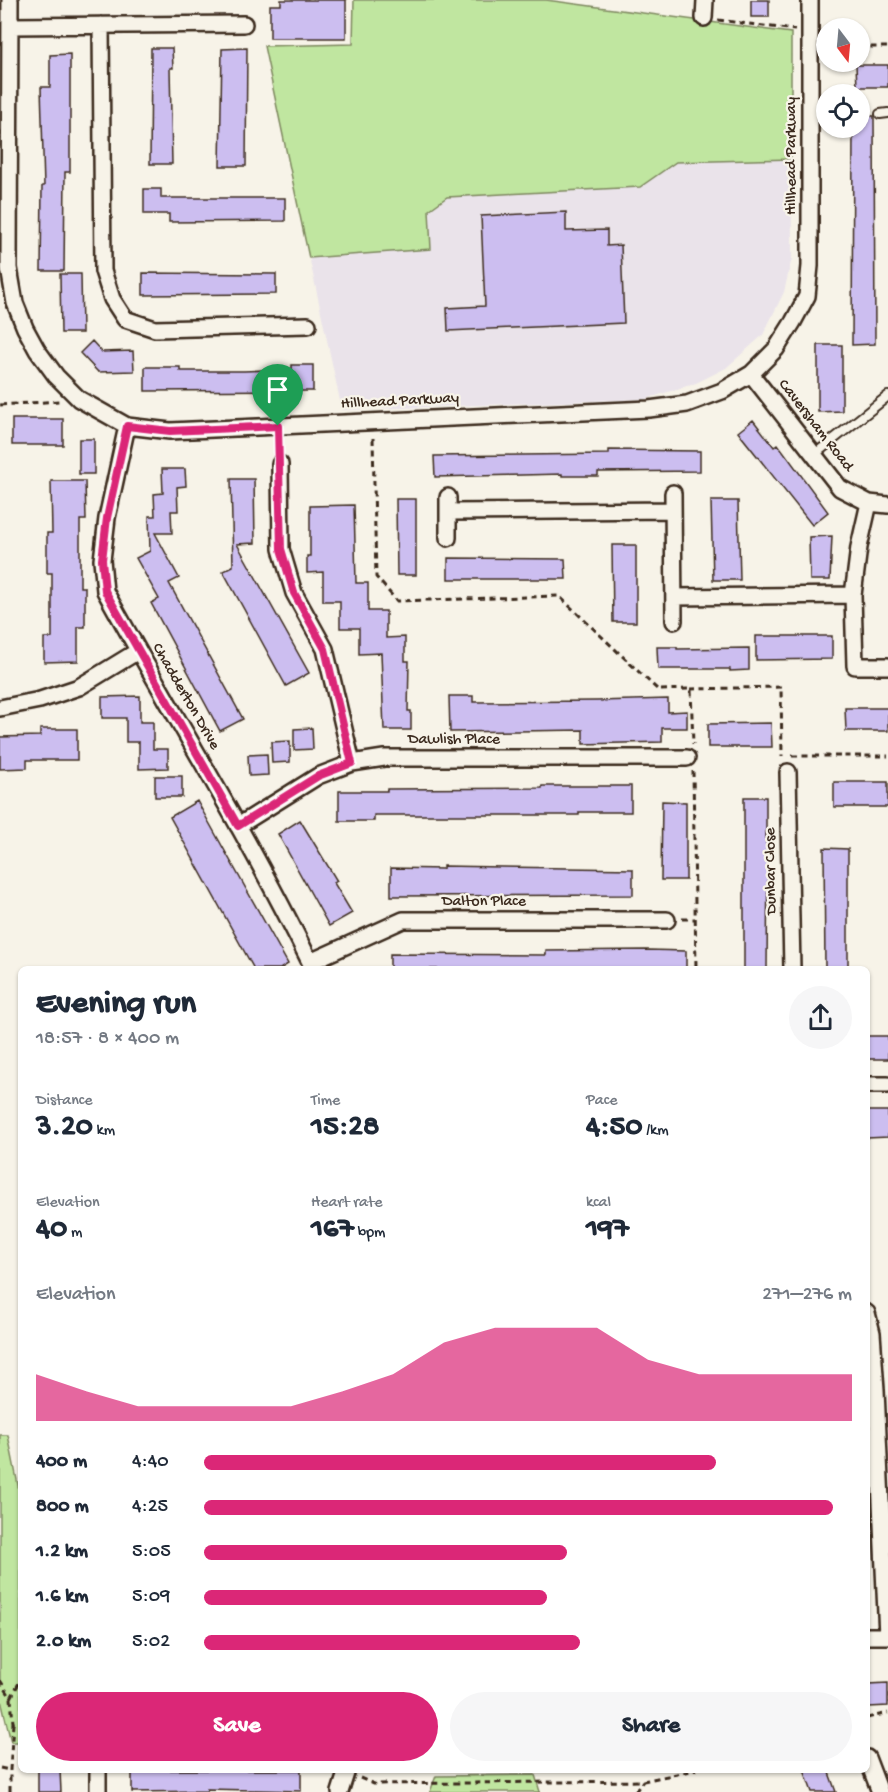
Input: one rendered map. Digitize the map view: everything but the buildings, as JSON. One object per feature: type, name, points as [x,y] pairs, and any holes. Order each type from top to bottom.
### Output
[{"type":"street","name":"Hillhead Parkway","points":[[10,0],[9,268],[15,303],[37,350],[56,376],[79,399],[127,426],[170,431],[658,407],[687,404],[722,391],[751,374],[776,349],[807,296],[810,266],[810,0]]},
{"type":"street","points":[[704,18],[705,0]]},
{"type":"street","points":[[10,26],[244,24]]},
{"type":"street","points":[[101,25],[104,271],[112,299],[125,319],[155,329],[308,325]]},
{"type":"street","name":"Caversham Road","points":[[751,374],[840,488],[869,503],[888,505]]},
{"type":"street","name":"Chadderton Drive","points":[[127,426],[107,518],[102,560],[105,591],[238,826],[287,915],[311,965]]},
{"type":"street","points":[[280,464],[281,549],[294,593],[325,649],[352,763]]},
{"type":"street","points":[[673,493],[674,621]]},
{"type":"street","points":[[869,503],[859,547],[854,595],[855,666],[888,666]]},
{"type":"street","points":[[448,538],[448,505],[673,510]]},
{"type":"street","points":[[674,597],[854,595]]},
{"type":"street","points":[[0,708],[40,700],[79,687],[138,651]]},
{"type":"street","name":"Dawlish Place","points":[[238,826],[318,776],[352,763],[384,758],[691,758]]},
{"type":"street","name":"Dunbar Close","points":[[788,772],[792,966]]},
{"type":"street","name":"Dalton Place","points":[[311,965],[403,920],[667,920]]},
{"type":"street","points":[[870,1086],[888,1085]]},
{"type":"street","points":[[870,1325],[876,1390],[887,1636],[870,1636]]},
{"type":"street","points":[[870,1766],[880,1792]]},
{"type":"street","points":[[98,1773],[98,1792]]},
{"type":"street","points":[[340,1792],[346,1773]]},
{"type":"lane","points":[[815,454],[888,396]]},
{"type":"path","points":[[704,18],[771,28],[811,31]]},
{"type":"path","points":[[870,47],[888,47]]},
{"type":"path","points":[[0,405],[79,399]]},
{"type":"path","points":[[373,421],[376,577],[397,601],[559,596],[658,690],[781,687],[782,766],[788,772]]},
{"type":"path","points":[[691,689],[696,966]]},
{"type":"path","points":[[782,756],[888,756]]},
{"type":"path","points":[[0,1680],[11,1698],[13,1723],[10,1792]]},
{"type":"path","points":[[11,1698],[18,1685]]},
{"type":"path","points":[[870,1717],[888,1713]]},
{"type":"path","points":[[13,1723],[18,1723]]},
{"type":"path","points":[[0,1768],[10,1770]]},
{"type":"path","points":[[353,1773],[374,1784],[643,1780],[680,1773]]},
{"type":"path","points":[[635,1792],[643,1780]]},
{"type":"shaded area","points":[[354,0],[546,0],[791,33],[792,258],[784,292],[763,335],[726,368],[696,383],[646,399],[342,410],[264,46],[353,44]]},
{"type":"green space","points":[[354,0],[546,0],[791,33],[791,159],[676,162],[640,187],[447,197],[429,210],[431,249],[309,258],[264,46],[353,44]]},
{"type":"green space","points":[[0,1435],[8,1435],[18,1485],[18,1742],[11,1742],[0,1696]]},
{"type":"green space","points":[[535,1775],[540,1792],[430,1792],[436,1776]]},
{"type":"route","points":[[127,426],[170,431],[278,426],[281,549],[294,593],[325,649],[352,763],[318,776],[238,826],[105,591],[102,560],[107,518],[127,426]]}]
